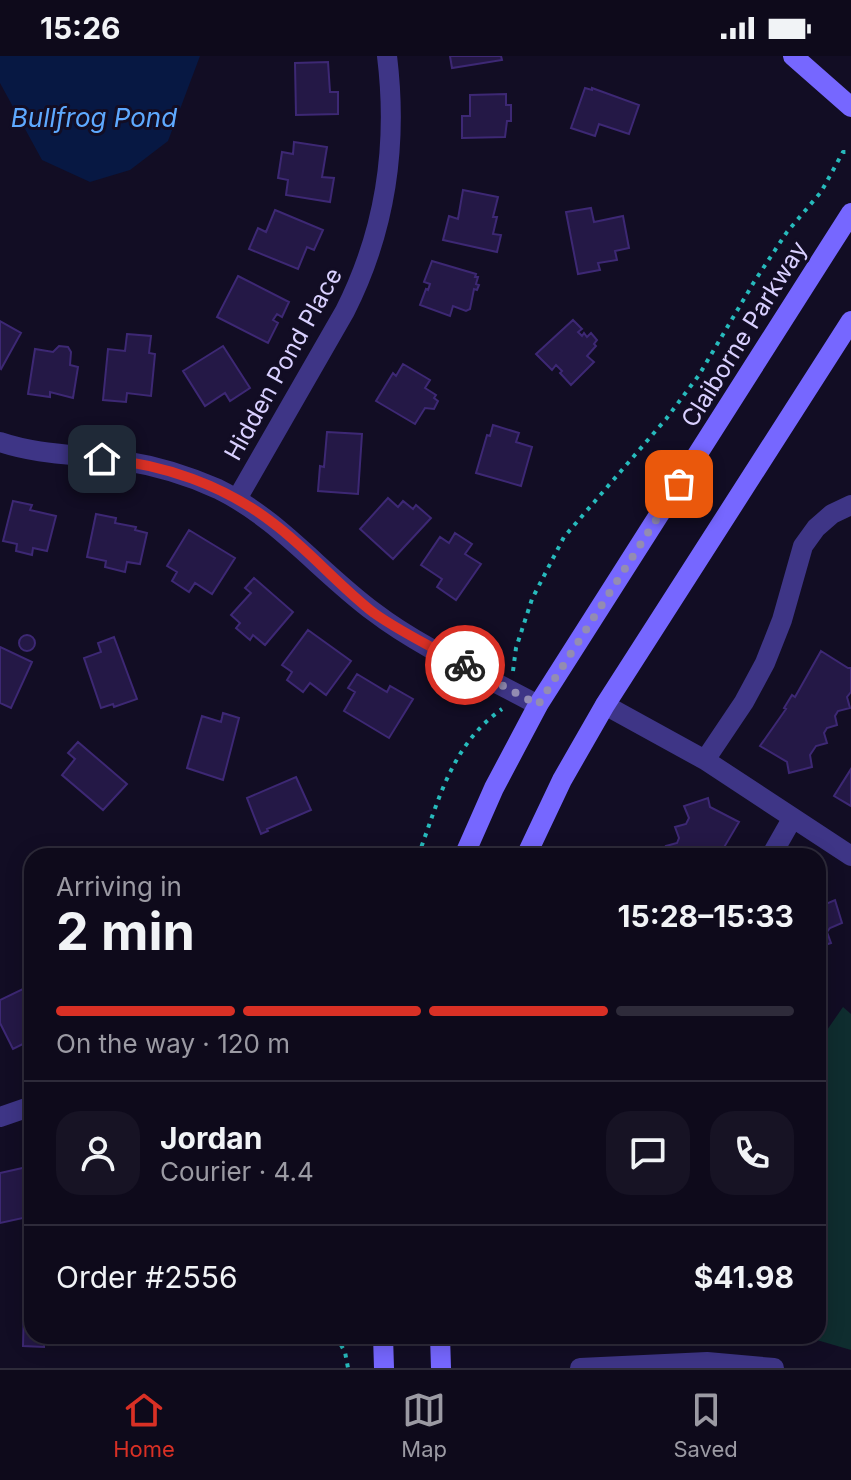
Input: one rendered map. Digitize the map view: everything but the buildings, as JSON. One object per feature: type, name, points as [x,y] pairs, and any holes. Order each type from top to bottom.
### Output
[{"type":"main road","points":[[793,56],[851,107]]},
{"type":"main road","name":"Claiborne Parkway","points":[[468,848],[494,788],[538,705],[851,213]]},
{"type":"main road","points":[[530,848],[562,780],[605,705],[851,321]]},
{"type":"main road","points":[[383,1344],[384,1368]]},
{"type":"main road","points":[[440,1344],[441,1368]]},
{"type":"street","name":"Hidden Pond Place","points":[[0,442],[55,455],[125,461],[174,472],[237,499],[345,311],[360,282],[376,238],[387,188],[391,143],[387,56]]},
{"type":"street","points":[[237,499],[273,523],[340,586],[377,615],[538,705]]},
{"type":"street","points":[[705,760],[744,702],[765,663],[782,620],[803,546],[824,521],[851,505]]},
{"type":"street","points":[[605,705],[705,760],[851,856]]},
{"type":"street","points":[[776,848],[792,819]]},
{"type":"street","points":[[0,1117],[24,1109]]},
{"type":"street","points":[[580,1368],[707,1362],[774,1368]]},
{"type":"path","points":[[421,848],[449,775],[470,736],[502,710],[511,690],[516,648],[532,599],[564,537],[666,419],[699,375],[787,232],[821,192],[843,152],[851,152]]},
{"type":"path","points":[[340,1344],[348,1368]]},
{"type":"green space","points":[[843,1007],[851,1014],[851,1350],[826,1343],[826,1031]]},
{"type":"water","name":"Bullfrog Pond","points":[[0,56],[200,56],[168,141],[130,170],[90,182],[42,160],[0,83]]},
{"type":"way so far","points":[[465,665],[538,705],[679,484]]},
{"type":"route","points":[[102,459],[174,472],[237,499],[273,523],[340,586],[377,615],[465,665]]}]
